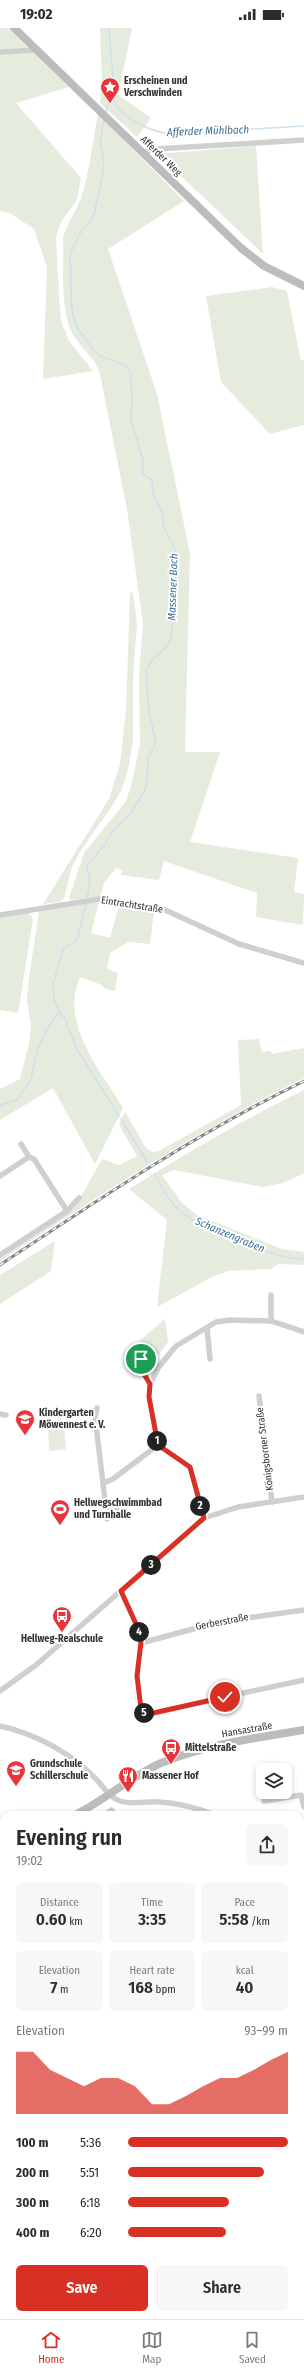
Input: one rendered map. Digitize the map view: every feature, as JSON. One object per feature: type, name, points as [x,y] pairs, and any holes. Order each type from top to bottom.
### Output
[{"type":"street","name":"Afferder Weg","points":[[14,28],[241,248],[264,266],[304,286]]},
{"type":"street","points":[[0,52],[36,50]]},
{"type":"street","points":[[143,153],[155,149],[304,140]]},
{"type":"street","name":"Eintrachtstraße","points":[[0,915],[100,899],[163,909],[238,944],[304,963]]},
{"type":"street","points":[[21,1144],[29,1157],[34,1159],[67,1210]]},
{"type":"street","points":[[0,1176],[29,1157]]},
{"type":"street","points":[[0,1255],[67,1210],[79,1198]]},
{"type":"street","points":[[270,1295],[271,1321]]},
{"type":"street","points":[[204,1518],[190,1467],[158,1445],[149,1397],[150,1384],[158,1368],[176,1346],[216,1322],[230,1320],[271,1321],[304,1332]]},
{"type":"street","points":[[207,1328],[210,1359]]},
{"type":"street","points":[[141,1359],[144,1374],[150,1384]]},
{"type":"street","name":"Königsborner Straße","points":[[259,1396],[272,1502]]},
{"type":"street","points":[[97,1408],[95,1417],[107,1519]]},
{"type":"street","points":[[103,1483],[113,1479],[158,1445]]},
{"type":"street","name":"Königsborner Straße","points":[[0,1691],[27,1672],[204,1518],[238,1507],[304,1497]]},
{"type":"street","points":[[106,1509],[122,1507]]},
{"type":"street","points":[[121,1591],[136,1624],[141,1642],[137,1676],[141,1709],[145,1714],[304,1680]]},
{"type":"street","name":"Gerberstraße","points":[[141,1642],[215,1622],[304,1610]]},
{"type":"street","points":[[0,1726],[28,1734],[66,1754],[94,1776],[110,1794],[121,1802],[158,1802],[195,1811]]},
{"type":"street","name":"Hansastraße","points":[[82,1811],[152,1768],[181,1756],[221,1745],[304,1730]]},
{"type":"street","points":[[264,1801],[301,1795],[304,1807]]},
{"type":"shaded area","points":[[0,28],[8,28],[28,48],[0,49]]},
{"type":"shaded area","points":[[100,28],[132,28],[118,95],[151,118],[137,137],[100,103],[102,83]]},
{"type":"shaded area","points":[[34,53],[69,87],[16,103],[81,178],[77,200],[61,222],[56,237],[59,296],[61,321],[69,341],[93,371],[43,379],[47,267],[34,229],[10,213],[0,211],[0,54]]},
{"type":"shaded area","points":[[98,114],[184,201],[108,249],[157,394],[190,553],[185,752],[220,752],[190,842],[298,858],[294,892],[304,894],[303,925],[256,917],[257,893],[164,861],[159,880],[121,875],[122,870],[116,868],[104,883],[100,897],[70,900],[69,898],[84,853],[126,801],[132,783],[140,743],[139,674],[143,624],[127,509],[100,374],[91,357],[74,337],[71,331],[65,309],[63,286],[64,233],[80,201],[85,185]]},
{"type":"shaded area","points":[[256,146],[263,254],[158,154]]},
{"type":"shaded area","points":[[272,287],[287,291],[301,361],[304,360],[304,425],[270,434],[221,382],[206,296]]},
{"type":"shaded area","points":[[130,592],[133,593],[137,624],[133,678],[133,740],[128,770],[122,789],[114,803],[81,850],[72,867],[64,898],[59,902],[43,904],[109,799],[120,764],[126,711]]},
{"type":"shaded area","points":[[99,902],[91,933],[110,938],[119,906],[154,913],[150,944],[128,942],[110,953],[107,969],[118,973],[115,991],[105,989],[102,985],[80,977],[75,994],[75,1012],[85,1046],[123,1108],[95,1164],[53,1088],[0,1120],[0,1089],[20,1079],[29,1044],[31,1026],[27,1000],[28,985],[39,911]]},
{"type":"shaded area","points":[[28,912],[33,919],[18,1013],[0,1010],[0,917]]},
{"type":"shaded area","points":[[259,1039],[262,1052],[271,1051],[271,1054],[304,1048],[304,1078],[225,1119],[111,1188],[0,1261],[0,1257],[75,1207],[102,1159],[119,1165],[137,1156],[119,1125],[125,1112],[146,1148],[153,1152],[159,1151],[241,1105],[238,1040]]},
{"type":"shaded area","points":[[304,1090],[304,1173],[283,1183],[263,1187],[174,1170],[162,1175],[182,1203],[197,1215],[282,1249],[304,1252],[304,1265],[278,1264],[271,1269],[228,1271],[214,1276],[157,1307],[167,1220],[129,1189],[237,1125]]},
{"type":"shaded area","points":[[55,1241],[51,1271],[0,1304],[0,1275]]},
{"type":"shaded area","points":[[165,1319],[168,1342],[153,1362],[144,1364],[140,1340]]},
{"type":"shaded area","points":[[64,1426],[66,1449],[49,1451],[48,1427]]},
{"type":"waterway","name":"Massener Bach","points":[[106,113],[113,78],[109,28]]},
{"type":"waterway","name":"Afferder Mühlbach","points":[[111,91],[119,108],[133,121],[151,129],[169,134],[304,126]]},
{"type":"waterway","name":"Massener Bach","points":[[87,898],[90,883],[87,865],[104,846],[110,835],[133,810],[145,790],[147,782],[148,758],[156,742],[149,712],[146,670],[152,660],[168,645],[171,639],[177,561],[175,550],[163,524],[163,515],[153,494],[152,480],[143,474],[143,460],[131,420],[132,393],[130,371],[125,365],[100,356],[93,349],[76,326],[72,310],[70,254],[81,232],[90,222],[94,214],[103,173],[104,158],[100,144],[104,120]]},
{"type":"waterway","name":"Schanzengraben","points":[[0,1105],[17,1100],[31,1079],[37,1051],[45,1032],[59,1011],[54,1000],[53,984],[63,949],[77,940],[86,904]]},
{"type":"waterway","name":"Schanzengraben","points":[[59,1011],[65,1019],[78,1051],[119,1116]]},
{"type":"waterway","name":"Schanzengraben","points":[[121,1119],[147,1162]]},
{"type":"waterway","name":"Schanzengraben","points":[[154,1173],[172,1202],[180,1211],[190,1218],[221,1234],[258,1249],[292,1258],[304,1259]]},
{"type":"railway","points":[[0,1265],[111,1191],[225,1122],[304,1081]]},
{"type":"place","name":"Erscheinen und Verschwinden","points":[[110,104]]},
{"type":"place","name":"Kindergarten Möwennest e. V.","points":[[25,1436]]},
{"type":"place","name":"Hellwegschwimmbad und Turnhalle","points":[[60,1526]]},
{"type":"place","name":"Hellweg-Realschule","points":[[62,1633]]},
{"type":"place","name":"Mittelstraße","points":[[171,1765]]},
{"type":"place","name":"Grundschule Schillerschule","points":[[16,1787]]},
{"type":"place","name":"Massener Hof","points":[[128,1793]]},
{"type":"route","points":[[141,1359],[144,1374],[150,1384],[149,1397],[158,1445],[188,1463],[204,1518],[121,1591],[132,1613],[141,1642],[137,1676],[141,1709],[145,1714],[149,1714],[225,1697]]}]
